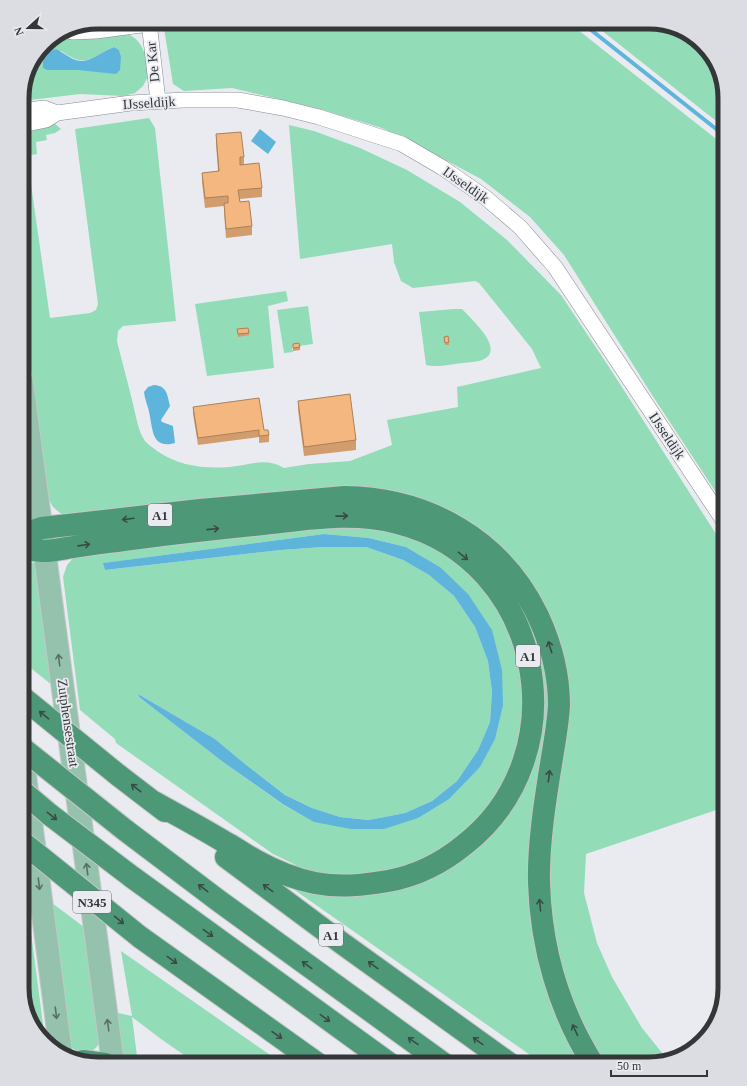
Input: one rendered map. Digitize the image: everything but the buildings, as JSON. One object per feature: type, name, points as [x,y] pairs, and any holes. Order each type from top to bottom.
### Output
[{"type":"highway","name":"A1","points":[[42,528],[200,510],[358,497],[404,504],[432,514],[478,540],[502,562],[524,591],[534,608],[543,627],[555,669],[558,689],[558,723],[541,845],[539,881],[540,902],[545,941],[550,964],[565,1008],[589,1057]]},
{"type":"highway","name":"A1","points":[[45,551],[145,537],[330,517],[370,517],[400,523],[416,529],[446,543],[460,553],[487,578],[509,607],[518,625],[530,661],[534,699],[530,737],[520,774],[504,804],[483,829],[458,851],[431,867],[397,879],[364,885],[315,883],[284,873],[257,861],[154,802]]},
{"type":"highway","points":[[29,533],[42,528]]},
{"type":"highway","points":[[29,549],[45,551]]},
{"type":"highway","name":"A1","points":[[29,703],[118,775],[258,881],[500,1057]]},
{"type":"highway","points":[[29,754],[125,830],[219,901],[434,1057]]},
{"type":"highway","points":[[29,797],[132,877],[380,1057]]},
{"type":"highway","points":[[29,848],[140,937],[308,1057]]},
{"type":"highway","points":[[29,854],[56,869]]},
{"type":"main road","name":"Zutphensestraat","points":[[29,434],[112,1057]]},
{"type":"main road","points":[[29,806],[60,1046]]},
{"type":"street","points":[[82,32],[109,29]]},
{"type":"street","name":"De Kar","points":[[150,29],[158,101]]},
{"type":"street","name":"IJsseldijk","points":[[29,124],[46,120],[57,113],[131,103],[158,101],[238,100],[283,108],[319,117],[402,144],[443,168],[486,198],[520,227],[555,267],[718,512]]},
{"type":"street","name":"IJsseldijk","points":[[29,110],[44,108],[57,113]]},
{"type":"green space","points":[[164,29],[577,29],[718,140],[718,495],[654,398],[564,255],[530,217],[481,179],[382,128],[316,108],[232,88],[184,91],[173,84]]},
{"type":"green space","points":[[600,29],[654,29],[675,34],[691,43],[709,63],[716,80],[718,122]]},
{"type":"green space","points":[[128,34],[138,41],[145,52],[148,76],[143,86],[135,93],[123,96],[80,94],[29,100],[31,80],[36,67],[52,46],[63,38]],"holes":[[[112,47],[119,50],[121,56],[78,70],[47,70],[44,68],[43,63],[61,51],[72,58],[86,60],[96,57]]]},
{"type":"green space","points":[[149,118],[155,128],[176,321],[123,326],[118,331],[117,341],[141,433],[146,442],[157,451],[174,460],[201,467],[230,467],[264,462],[284,468],[309,464],[350,461],[392,445],[387,420],[458,407],[457,387],[541,368],[532,349],[479,283],[475,281],[413,288],[401,281],[394,262],[392,244],[300,259],[289,125],[314,131],[360,148],[407,170],[460,202],[507,240],[561,295],[718,537],[718,809],[586,854],[584,893],[597,943],[612,977],[642,1028],[664,1055],[649,1057],[533,1057],[286,884],[296,865],[273,854],[116,743],[115,739],[80,710],[63,577],[67,565],[75,556],[92,515],[65,515],[60,513],[53,507],[45,492],[29,350],[29,170],[50,318],[90,313],[96,310],[98,304],[75,129]],"holes":[[[324,534],[369,538],[406,547],[440,567],[502,670],[480,767],[418,818],[370,820],[405,813],[432,801],[457,781],[478,750],[490,722],[492,692],[488,661],[475,627],[454,596],[429,575],[403,560],[366,547],[323,547],[281,550],[105,570],[104,563]],[[138,694],[215,739],[285,795],[312,808],[340,817],[368,820],[315,822],[285,806],[223,762],[139,697]]]},
{"type":"green space","points":[[54,123],[61,129],[55,133],[46,135],[47,140],[36,142],[37,154],[29,156],[29,128]]},
{"type":"green space","points":[[286,291],[288,301],[268,306],[274,368],[207,376],[195,304]]},
{"type":"green space","points":[[308,306],[313,344],[292,347],[293,352],[284,353],[277,310]]},
{"type":"green space","points":[[462,309],[485,334],[491,349],[489,355],[482,360],[475,362],[439,366],[426,365],[419,312]]},
{"type":"green space","points":[[29,502],[31,519],[29,521]]},
{"type":"green space","points":[[29,561],[36,565],[57,689],[29,667]]},
{"type":"green space","points":[[48,900],[88,930],[100,1042],[91,1051],[83,1053],[71,1047]]},
{"type":"green space","points":[[29,917],[43,1030],[38,1023],[31,1006],[29,988]]},
{"type":"green space","points":[[121,951],[273,1057],[187,1057],[132,1017],[137,1057],[120,1057],[114,1012],[132,1016]]},
{"type":"water","points":[[114,47],[119,50],[121,56],[120,70],[116,74],[78,70],[47,70],[43,68],[43,60],[51,51],[56,49],[73,59],[84,61],[94,58]]},
{"type":"water","points":[[260,129],[276,142],[268,154],[251,141]]},
{"type":"water","points":[[154,385],[162,387],[166,391],[170,406],[161,420],[162,422],[173,426],[175,443],[162,444],[155,438],[153,433],[144,392],[148,387]]},
{"type":"water","points":[[324,534],[369,538],[406,547],[440,567],[468,594],[492,630],[502,670],[503,705],[495,739],[480,767],[449,799],[418,818],[384,829],[351,829],[314,822],[284,805],[223,762],[139,697],[138,694],[215,739],[285,795],[312,808],[340,817],[369,820],[405,813],[432,801],[457,781],[478,750],[490,722],[492,692],[488,661],[475,627],[454,596],[429,575],[403,560],[366,547],[323,547],[281,550],[105,570],[103,563]]},
{"type":"waterway","points":[[590,29],[718,130]]}]
